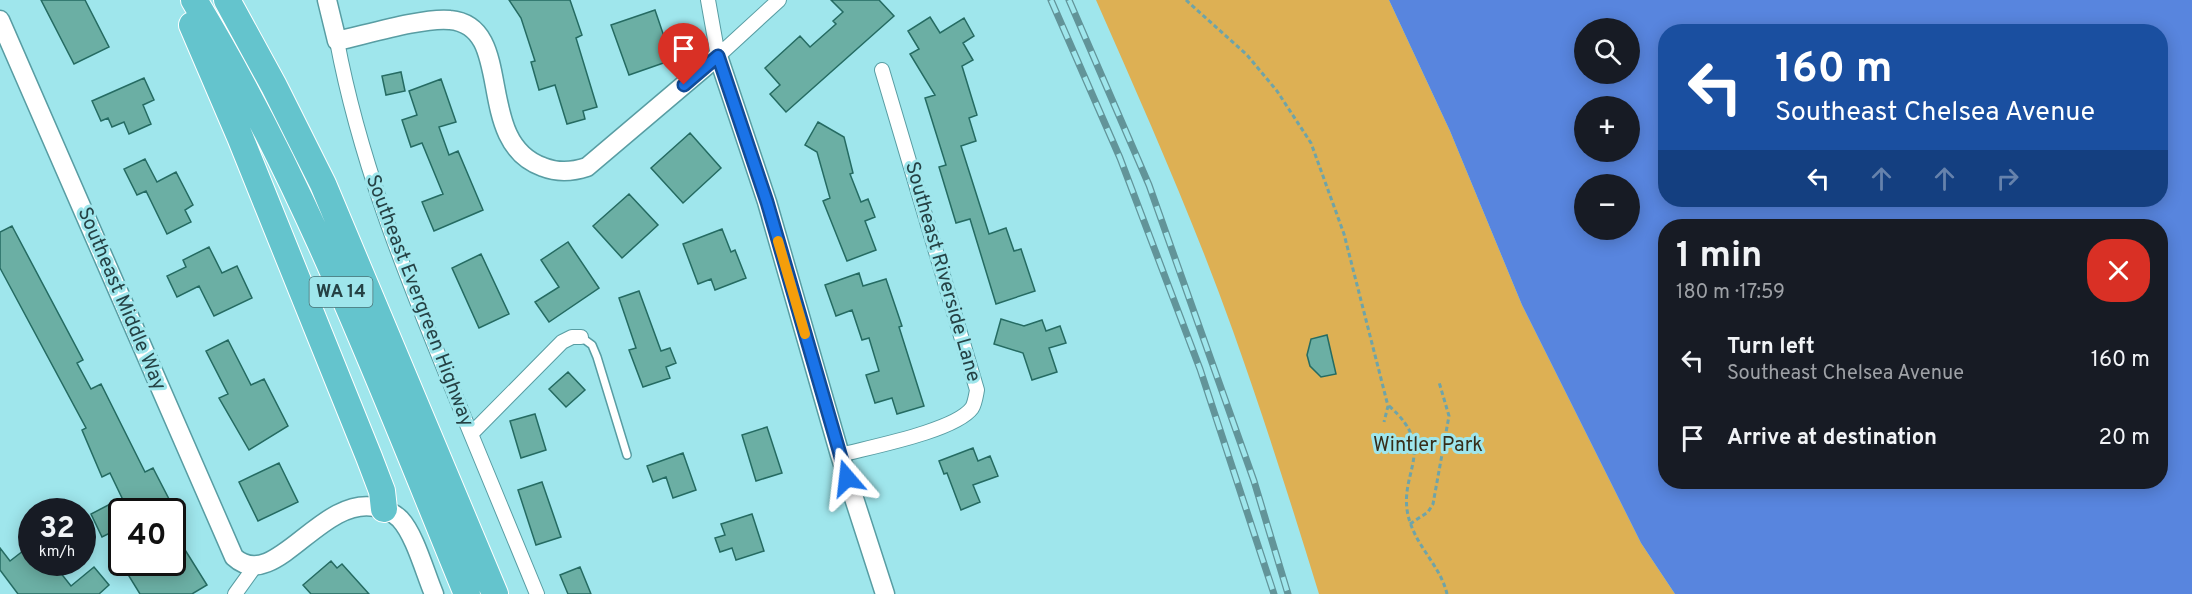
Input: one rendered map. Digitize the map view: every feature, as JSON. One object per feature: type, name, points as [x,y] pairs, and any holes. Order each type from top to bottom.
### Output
[{"type":"highway","points":[[181,0],[249,158],[369,457],[382,491],[384,509]]},
{"type":"highway","name":"WA 14","points":[[194,0],[243,88],[300,201],[358,330],[467,594]]},
{"type":"highway","name":"WA 14","points":[[227,0],[274,86],[322,184],[495,594]]},
{"type":"street","name":"Southeast Evergreen Highway","points":[[327,0],[362,153],[393,243],[537,594]]},
{"type":"street","points":[[708,0],[718,56],[767,202],[840,455],[885,594]]},
{"type":"street","points":[[337,41],[448,20],[473,28],[485,43],[505,129],[517,153],[531,163],[552,170],[573,171],[587,167],[598,158],[718,56],[779,0]]},
{"type":"street","name":"Southeast Middle Way","points":[[0,20],[230,549],[242,566],[253,569]]},
{"type":"street","name":"Southeast Riverside Lane","points":[[840,455],[940,428],[962,417],[973,407],[977,390],[882,70]]},
{"type":"street","points":[[471,434],[562,342],[572,337],[581,337]]},
{"type":"street","points":[[235,594],[253,569],[272,566],[331,518],[347,509],[364,506],[384,509],[399,518],[406,528],[434,594]]},
{"type":"lane","points":[[581,337],[592,345],[597,357],[627,455]]},
{"type":"path","points":[[1186,0],[1247,55],[1276,91],[1311,143],[1344,234],[1388,406],[1384,422]]},
{"type":"path","points":[[1410,524],[1428,512],[1433,504],[1449,416],[1439,382]]},
{"type":"path","points":[[1388,406],[1403,418],[1413,434],[1416,451],[1406,495],[1410,524],[1434,563],[1447,594]]},
{"type":"green space","name":"Wintler Park","points":[[1096,0],[1389,0],[1450,131],[1522,305],[1641,543],[1675,594],[1319,594],[1267,429],[1218,289],[1168,164]]},
{"type":"water","points":[[1389,0],[2192,0],[2192,594],[1675,594],[1641,543],[1522,305],[1450,131]]},
{"type":"building","points":[[41,0],[85,0],[109,47],[74,64]]},
{"type":"building","points":[[509,0],[570,0],[582,35],[576,38],[597,107],[583,111],[585,119],[567,124],[555,85],[539,90],[531,62],[535,61],[521,18]]},
{"type":"building","points":[[831,0],[879,0],[894,16],[786,112],[770,94],[780,85],[765,68],[800,36],[810,47],[836,24],[833,21],[843,12]]},
{"type":"building","points":[[655,10],[672,60],[629,75],[611,25]]},
{"type":"building","points":[[930,17],[940,33],[964,18],[974,36],[963,43],[973,60],[962,66],[977,115],[969,118],[976,141],[961,146],[989,234],[1006,228],[1014,251],[1021,249],[1035,291],[996,304],[970,219],[956,223],[939,167],[946,165],[925,98],[935,95],[910,54],[919,49],[908,31]]},
{"type":"building","points":[[401,72],[405,91],[386,95],[382,76]]},
{"type":"building","points":[[144,78],[154,100],[143,105],[151,124],[129,134],[124,122],[112,127],[108,118],[101,121],[92,101]]},
{"type":"building","points":[[441,79],[456,122],[439,127],[449,155],[458,151],[483,210],[434,231],[422,202],[443,194],[422,143],[411,147],[402,120],[417,115],[409,91]]},
{"type":"building","points":[[818,122],[844,137],[853,173],[850,174],[861,202],[868,199],[875,217],[865,221],[876,250],[847,261],[823,201],[830,198],[817,152],[805,145]]},
{"type":"building","points":[[690,133],[721,168],[683,203],[651,168]]},
{"type":"building","points":[[145,159],[157,182],[176,172],[193,205],[185,210],[191,222],[167,234],[146,191],[137,195],[124,169]]},
{"type":"building","points":[[629,194],[658,225],[622,258],[593,226]]},
{"type":"building","points":[[12,226],[83,360],[77,363],[91,389],[101,384],[145,472],[153,468],[168,498],[122,498],[110,473],[102,477],[82,430],[86,428],[0,268],[0,232]]},
{"type":"building","points":[[722,229],[731,252],[735,250],[746,278],[715,290],[711,279],[698,284],[683,244]]},
{"type":"building","points":[[568,242],[599,288],[549,322],[535,302],[559,287],[541,260]]},
{"type":"building","points":[[209,247],[222,273],[237,266],[252,298],[214,316],[199,286],[177,297],[167,276],[186,267],[183,260]]},
{"type":"building","points":[[481,254],[509,314],[479,328],[452,268]]},
{"type":"building","points":[[859,273],[863,286],[886,279],[902,326],[899,327],[924,406],[897,414],[892,398],[875,403],[866,375],[879,371],[869,338],[862,340],[852,310],[836,316],[825,285]]},
{"type":"building","points":[[639,291],[661,351],[670,348],[676,363],[666,367],[670,378],[643,387],[629,350],[636,348],[619,298]]},
{"type":"building","points":[[1001,319],[1024,326],[1042,320],[1046,331],[1060,326],[1066,343],[1049,348],[1057,372],[1032,380],[1023,353],[994,344]]},
{"type":"building","points":[[1327,335],[1336,374],[1321,377],[1310,366],[1307,355],[1311,339]]},
{"type":"building","points":[[228,340],[251,385],[264,379],[288,426],[249,450],[219,398],[228,394],[206,351]]},
{"type":"building","points":[[568,372],[585,390],[566,407],[549,389]]},
{"type":"building","points":[[535,414],[546,450],[521,458],[510,421]]},
{"type":"building","points":[[767,427],[782,473],[756,481],[742,435]]},
{"type":"building","points":[[973,448],[978,461],[990,456],[998,476],[973,485],[980,502],[961,510],[947,473],[944,474],[939,461]]},
{"type":"building","points":[[683,453],[696,490],[673,498],[666,477],[653,482],[647,466]]},
{"type":"building","points":[[279,463],[298,502],[258,521],[239,482]]},
{"type":"building","points":[[542,482],[561,537],[536,545],[518,490]]},
{"type":"building","points":[[108,505],[108,534],[102,537],[96,524],[96,511]]},
{"type":"building","points":[[752,514],[764,551],[736,560],[732,548],[720,552],[715,538],[725,535],[721,524]]},
{"type":"building","points":[[0,548],[10,561],[18,555],[18,576],[63,576],[71,586],[83,576],[96,576],[96,569],[109,585],[99,594],[18,594],[0,570]]},
{"type":"building","points":[[186,551],[207,585],[192,594],[140,594],[129,576],[186,576]]},
{"type":"building","points":[[331,561],[337,568],[342,564],[369,594],[311,594],[303,585]]},
{"type":"building","points":[[580,567],[591,594],[568,594],[560,575]]},
{"type":"railway","points":[[1051,0],[1120,158],[1200,369],[1274,594]]},
{"type":"railway","points":[[1069,0],[1149,185],[1254,481],[1288,594]]},
{"type":"slow traffic","points":[[778,241],[805,334]]},
{"type":"route","points":[[684,85],[718,56],[767,202],[847,478]]}]
